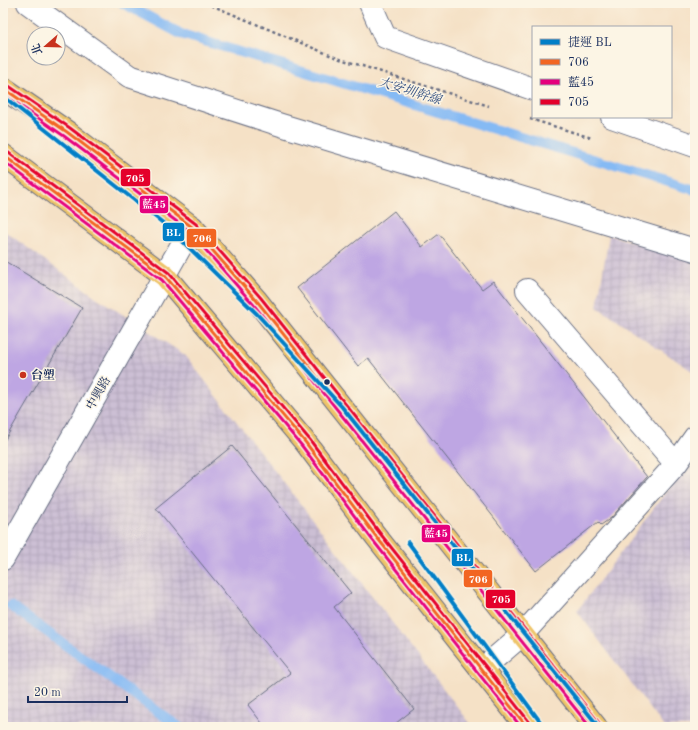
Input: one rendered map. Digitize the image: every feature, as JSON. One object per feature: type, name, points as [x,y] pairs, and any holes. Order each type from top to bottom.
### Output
[{"type":"main road","points":[[3,88],[67,132],[192,227],[257,301],[596,727]]},
{"type":"main road","points":[[3,155],[165,276],[306,442],[376,535],[527,727]]},
{"type":"street","points":[[28,3],[129,76],[281,126],[695,250]]},
{"type":"street","points":[[370,3],[386,37],[532,89]]},
{"type":"street","points":[[615,118],[695,146]]},
{"type":"street","name":"中興路","points":[[3,559],[192,227]]},
{"type":"street","points":[[527,290],[676,464]]},
{"type":"street","points":[[481,670],[522,634],[676,464],[695,437]]},
{"type":"shaded area","points":[[3,230],[96,297],[185,355],[473,727],[3,727]]},
{"type":"shaded area","points":[[609,235],[695,260],[695,373],[597,307]]},
{"type":"shaded area","points":[[695,453],[695,727],[664,727],[577,611]]},
{"type":"building","points":[[394,211],[422,247],[439,234],[482,289],[493,281],[647,477],[611,518],[601,525],[598,522],[536,571],[368,358],[358,366],[297,288]]},
{"type":"building","name":"台塑","points":[[3,260],[82,308],[3,443]]},
{"type":"building","points":[[232,446],[351,593],[334,607],[414,709],[391,727],[265,727],[248,705],[290,673],[156,508]]},
{"type":"waterway","name":"大安圳幹線","points":[[123,3],[181,34],[695,190]]},
{"type":"waterway","points":[[11,606],[179,727]]},
{"type":"metro line","name":"BL","points":[[3,96],[168,227],[257,314],[342,407],[599,727]]},
{"type":"metro line","name":"BL","points":[[408,542],[544,727]]},
{"type":"transit line","name":"705","points":[[6,84],[70,128],[196,224],[261,298],[600,724]]},
{"type":"transit line","name":"706","points":[[3,88],[67,132],[192,227],[257,301],[596,727]]},
{"type":"transit line","name":"藍45","points":[[3,94],[64,136],[189,231],[253,304],[590,727]]},
{"type":"transit line","name":"705","points":[[6,151],[169,273],[310,440],[379,532],[531,724]]},
{"type":"transit line","name":"706","points":[[3,155],[165,276],[306,443],[375,535],[527,727]]},
{"type":"transit line","name":"藍45","points":[[3,161],[162,280],[302,446],[371,538],[521,727]]},
{"type":"place","name":"台塑","points":[[23,375]]}]
